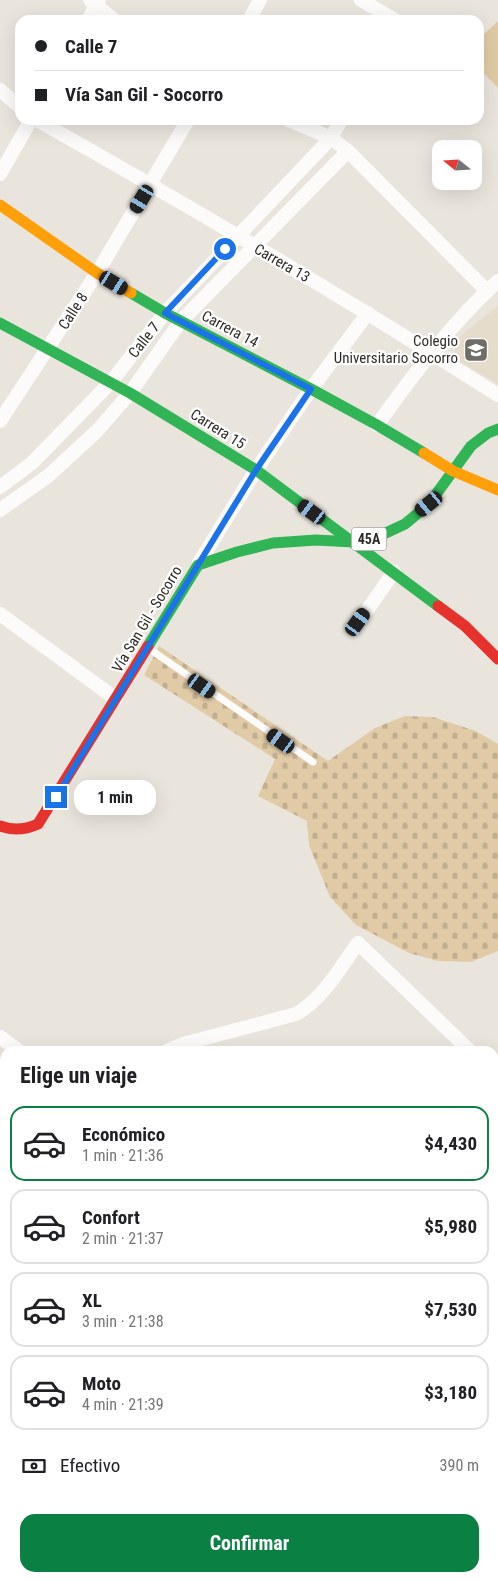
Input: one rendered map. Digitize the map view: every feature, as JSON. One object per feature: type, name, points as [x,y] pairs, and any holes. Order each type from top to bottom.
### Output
[{"type":"main road","name":"Carrera 14","points":[[0,205],[97,273],[165,313],[377,425],[453,471],[498,490]]},
{"type":"main road","name":"Carrera 15","points":[[0,323],[130,392],[256,470],[465,626],[498,659]]},
{"type":"main road","name":"Vía San Gil - Socorro","points":[[0,826],[27,830],[38,824],[198,564],[273,543],[316,540],[354,542],[375,538],[405,524],[429,504],[471,446],[488,433],[498,429]]},
{"type":"street","points":[[252,15],[260,0]]},
{"type":"street","points":[[361,0],[386,15]]},
{"type":"street","points":[[90,15],[95,2],[109,15]]},
{"type":"street","points":[[0,90],[15,103]]},
{"type":"street","points":[[0,174],[28,125]]},
{"type":"street","name":"Carrera 13","points":[[46,125],[150,184],[368,313],[498,395]]},
{"type":"street","name":"Calle 8","points":[[0,421],[97,273],[185,125]]},
{"type":"street","points":[[301,125],[331,138],[348,151],[487,291]]},
{"type":"street","name":"Calle 7","points":[[0,487],[32,463],[111,382],[165,313],[331,138],[338,125]]},
{"type":"street","points":[[0,510],[48,476],[97,431],[130,392],[181,321],[348,151]]},
{"type":"street","points":[[377,425],[430,352],[498,281]]},
{"type":"street","points":[[198,564],[256,470],[311,389],[368,313]]},
{"type":"street","points":[[32,463],[48,476]]},
{"type":"street","points":[[358,622],[394,572]]},
{"type":"street","points":[[0,614],[116,699]]},
{"type":"street","points":[[178,1046],[296,1014],[304,1010],[324,990],[358,943],[465,1046]]},
{"type":"street","points":[[0,1037],[12,1046]]},
{"type":"lane","points":[[147,648],[313,762]]},
{"type":"shaded area","name":"Colegio Universitario Socorro","points":[[498,306],[498,384],[455,359],[454,341]]},
{"type":"green space","points":[[498,21],[498,88],[484,73],[484,34]]},
{"type":"green space","points":[[159,646],[328,761],[375,728],[405,716],[433,717],[476,731],[498,744],[498,951],[471,962],[438,961],[409,953],[356,925],[330,897],[309,845],[307,821],[258,796],[275,759],[144,675]]},
{"type":"traffic: fast","points":[[131,293],[165,313],[377,425],[424,453]]},
{"type":"traffic: fast","points":[[0,323],[130,393],[256,470],[438,606]]},
{"type":"traffic: fast","points":[[148,646],[198,565],[273,543],[316,540],[354,542],[375,538],[405,524],[429,504],[471,446],[488,433],[498,429]]},
{"type":"traffic: slow","points":[[0,205],[97,273],[131,293]]},
{"type":"traffic: slow","points":[[424,453],[453,471],[498,490]]},
{"type":"traffic: jam","points":[[438,606],[465,626],[498,659]]},
{"type":"traffic: jam","points":[[0,826],[19,829],[38,824],[148,646]]},
{"type":"place","name":"Colegio Universitario Socorro","points":[[476,350]]},
{"type":"route","points":[[56,797],[256,470],[311,389],[165,313],[225,249]]}]
